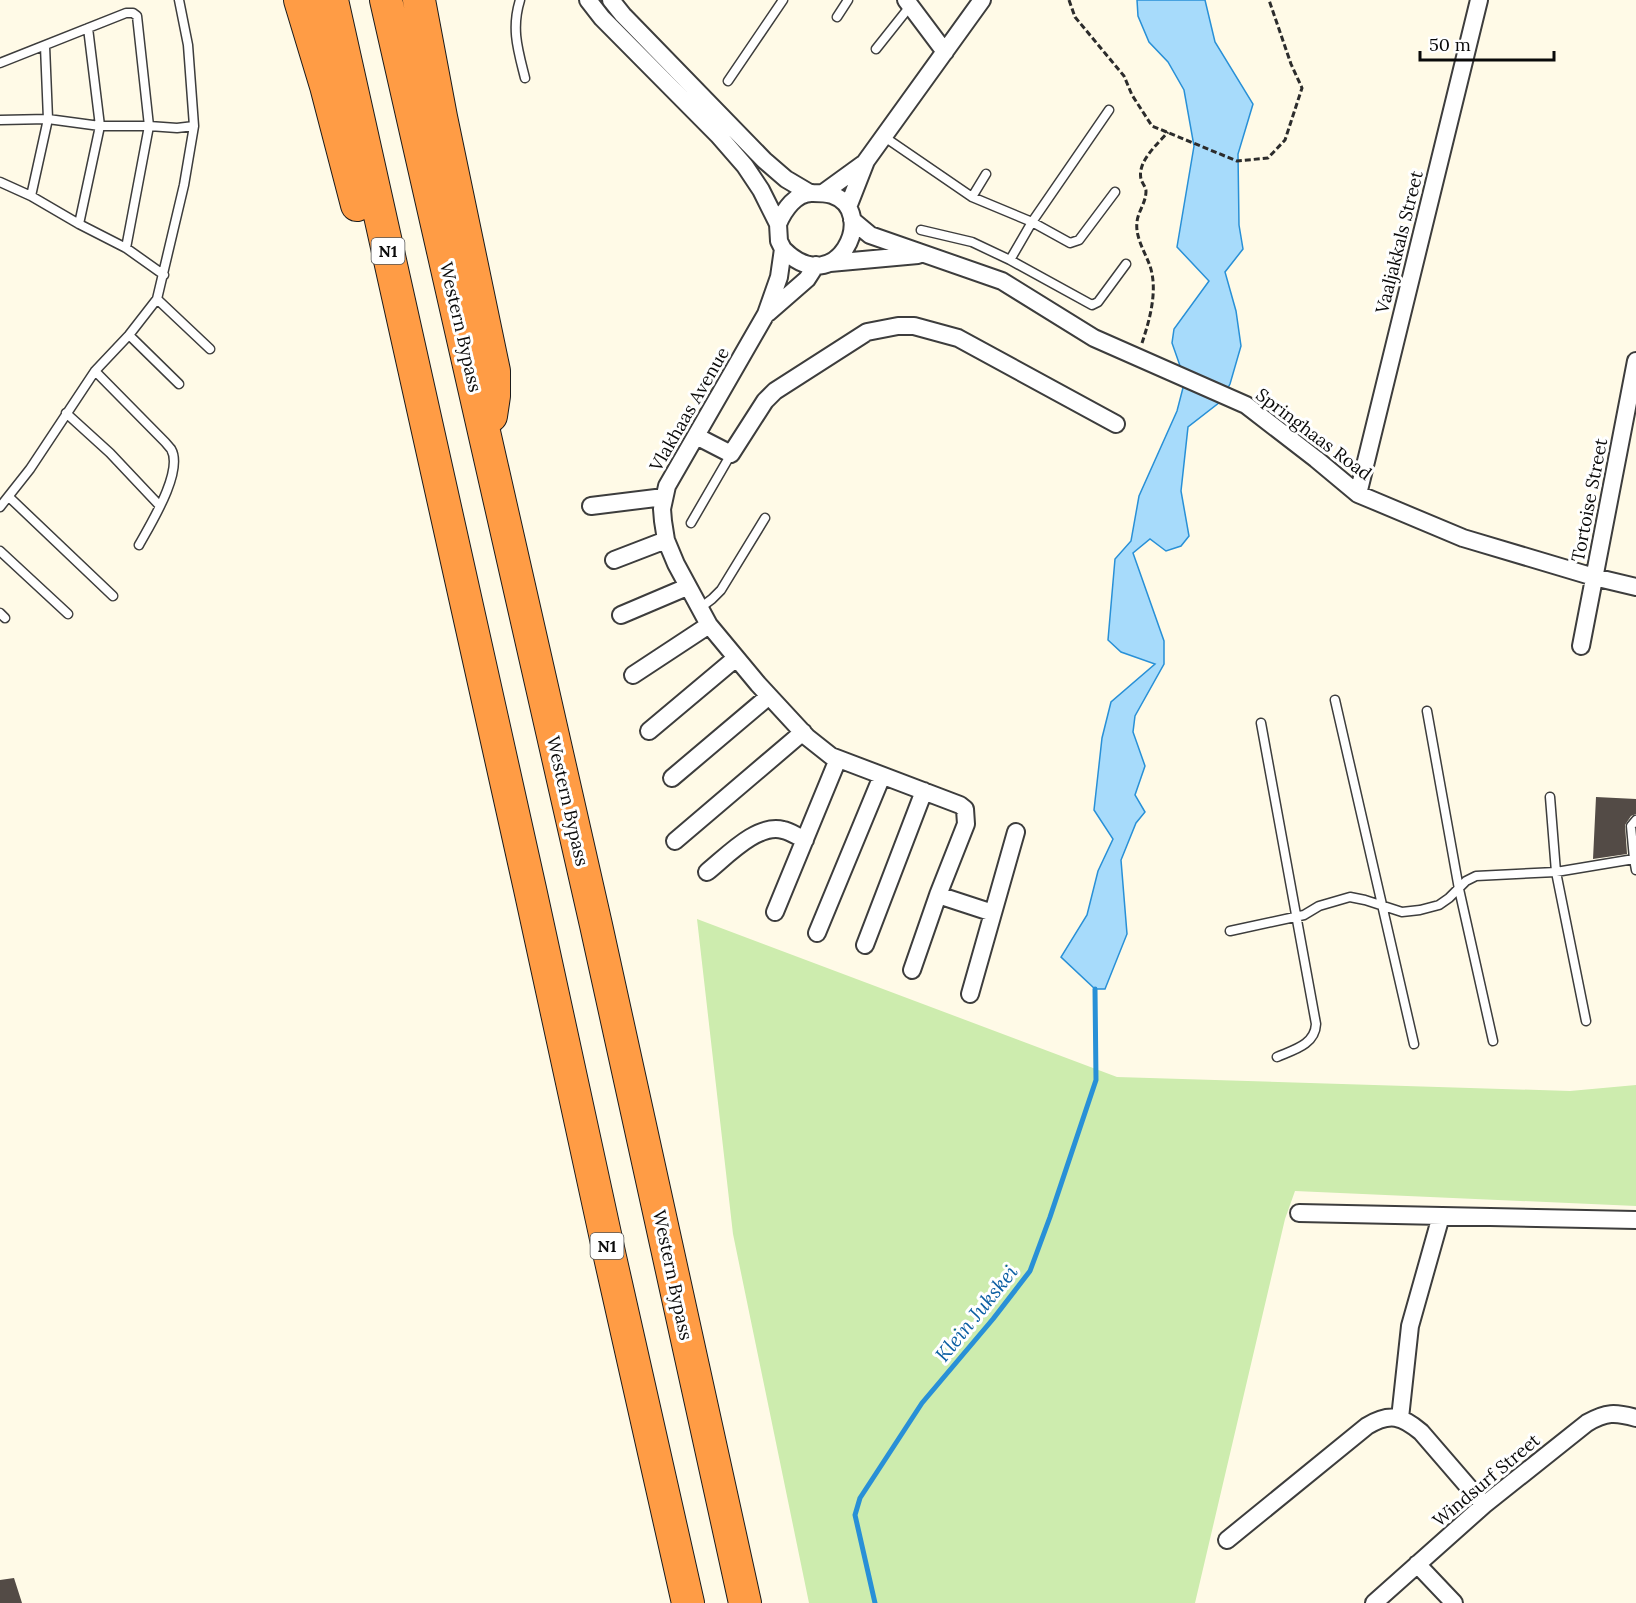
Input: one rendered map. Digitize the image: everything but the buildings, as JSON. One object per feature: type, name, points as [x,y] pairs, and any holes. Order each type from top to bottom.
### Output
[{"type":"highway","points":[[300,0],[443,502]]},
{"type":"highway","name":"N1","points":[[332,0],[688,1603]]},
{"type":"highway","name":"Western Bypass","points":[[386,0],[594,914],[745,1603]]},
{"type":"highway","points":[[419,0],[494,371],[492,409],[486,438]]},
{"type":"street","name":"Vlakhaas Avenue","points":[[588,0],[735,153],[761,190],[778,224],[779,241],[783,249],[779,277],[766,314],[667,486],[662,509],[666,540],[687,587],[709,625],[803,732],[831,756],[960,805],[965,809],[966,824],[938,895]]},
{"type":"street","points":[[611,0],[764,160],[786,179],[815,193],[837,197],[850,214]]},
{"type":"street","points":[[766,314],[822,264],[840,256],[848,246],[852,233],[850,214],[866,161],[982,0]]},
{"type":"street","name":"Vaaljakkals Street","points":[[1358,494],[1479,0]]},
{"type":"street","points":[[910,2],[945,52]]},
{"type":"street","points":[[778,224],[789,205],[797,198],[815,193],[866,161]]},
{"type":"street","name":"Springhaas Road","points":[[850,214],[870,235],[1002,281],[1094,338],[1246,405],[1317,459],[1358,494],[1463,538],[1594,577],[1636,587]]},
{"type":"street","points":[[783,249],[803,264],[928,255]]},
{"type":"street","points":[[696,436],[731,454],[765,401],[775,391],[867,332],[898,326],[914,326],[958,338],[1116,424]]},
{"type":"street","name":"Tortoise Street","points":[[1581,645],[1636,362]]},
{"type":"street","points":[[591,506],[664,497]]},
{"type":"street","points":[[614,560],[666,540]]},
{"type":"street","points":[[621,615],[687,587]]},
{"type":"street","points":[[633,675],[709,625]]},
{"type":"street","points":[[649,731],[736,658]]},
{"type":"street","points":[[672,778],[769,696]]},
{"type":"street","points":[[675,841],[803,732]]},
{"type":"street","points":[[775,912],[838,759]]},
{"type":"street","points":[[817,933],[882,776]]},
{"type":"street","points":[[865,945],[924,791]]},
{"type":"street","points":[[707,872],[754,834],[764,830],[782,829],[805,840]]},
{"type":"street","points":[[970,994],[1016,832]]},
{"type":"street","points":[[912,970],[938,895],[993,913]]},
{"type":"street","points":[[1299,1214],[1636,1220]]},
{"type":"street","points":[[1400,1418],[1410,1326],[1441,1216]]},
{"type":"street","name":"Windsurf Street","points":[[1374,1603],[1484,1505],[1593,1419],[1618,1413],[1636,1418]]},
{"type":"street","points":[[1227,1540],[1367,1426],[1379,1419],[1390,1417],[1400,1418],[1421,1432],[1484,1505]]},
{"type":"street","points":[[1417,1564],[1455,1603]]},
{"type":"lane","points":[[0,507],[30,468],[95,370],[129,335],[157,299],[184,185],[194,126],[188,45],[179,0]]},
{"type":"lane","points":[[520,0],[515,23],[515,38],[525,78]]},
{"type":"lane","points":[[728,81],[783,0]]},
{"type":"lane","points":[[837,17],[848,0]]},
{"type":"lane","points":[[876,49],[910,2]]},
{"type":"lane","points":[[0,63],[126,13],[133,13],[137,16],[149,126],[126,248]]},
{"type":"lane","points":[[79,224],[100,126],[88,28]]},
{"type":"lane","points":[[31,196],[48,119],[45,46]]},
{"type":"lane","points":[[1010,260],[1032,222],[1109,110]]},
{"type":"lane","points":[[0,120],[48,119],[100,126],[177,128],[194,126]]},
{"type":"lane","points":[[883,136],[972,197],[1032,222],[1070,243],[1078,240],[1115,192]]},
{"type":"lane","points":[[972,197],[986,174]]},
{"type":"lane","points":[[0,182],[31,196],[126,248],[164,275]]},
{"type":"lane","points":[[921,230],[972,242],[1092,305],[1098,303],[1126,264]]},
{"type":"lane","points":[[157,299],[210,349]]},
{"type":"lane","points":[[129,335],[179,384]]},
{"type":"lane","points":[[95,370],[171,448],[172,476],[160,506],[139,545]]},
{"type":"lane","points":[[66,413],[110,453],[160,506]]},
{"type":"lane","points":[[691,524],[731,454]]},
{"type":"lane","points":[[9,497],[113,596]]},
{"type":"lane","points":[[700,608],[722,590],[765,518]]},
{"type":"lane","points":[[0,550],[68,614]]},
{"type":"lane","points":[[1335,700],[1414,1044]]},
{"type":"lane","points":[[1427,711],[1459,889],[1493,1041]]},
{"type":"lane","points":[[1261,723],[1316,1024],[1315,1032],[1304,1046],[1277,1057]]},
{"type":"lane","points":[[1550,797],[1556,872],[1586,1022]]},
{"type":"lane","points":[[1634,825],[1636,870]]},
{"type":"lane","points":[[1230,931],[1297,917],[1319,906],[1350,897],[1402,912],[1420,910],[1439,905],[1466,881],[1476,876],[1556,872],[1634,859]]},
{"type":"path","points":[[1069,0],[1075,17],[1124,76],[1132,95],[1152,126],[1237,161],[1268,158],[1285,140],[1302,88],[1291,64],[1269,0]]},
{"type":"path","points":[[1138,357],[1147,328],[1154,288],[1151,268],[1139,238],[1136,223],[1144,204],[1146,190],[1141,178],[1141,167],[1150,152],[1168,132]]},
{"type":"green space","points":[[697,919],[1117,1077],[1570,1091],[1636,1085],[1636,1206],[1295,1191],[1285,1219],[1195,1603],[809,1603],[733,1234]]},
{"type":"water","points":[[1137,0],[1205,0],[1215,42],[1253,104],[1238,154],[1239,225],[1243,249],[1225,272],[1236,311],[1241,346],[1230,384],[1220,402],[1188,427],[1181,491],[1189,536],[1181,546],[1166,551],[1150,539],[1133,553],[1164,641],[1164,664],[1135,716],[1133,732],[1145,766],[1135,795],[1145,812],[1136,823],[1121,860],[1127,934],[1105,989],[1095,989],[1061,957],[1087,915],[1098,871],[1113,839],[1094,810],[1102,738],[1111,702],[1155,664],[1121,652],[1108,640],[1115,559],[1131,541],[1139,496],[1177,411],[1185,380],[1172,343],[1174,329],[1209,281],[1177,247],[1194,146],[1184,90],[1168,62],[1149,42],[1138,16]]},
{"type":"waterway","name":"Klein Jukskei","points":[[875,1603],[855,1515],[860,1498],[922,1403],[1030,1271],[1096,1080],[1095,989]]}]
